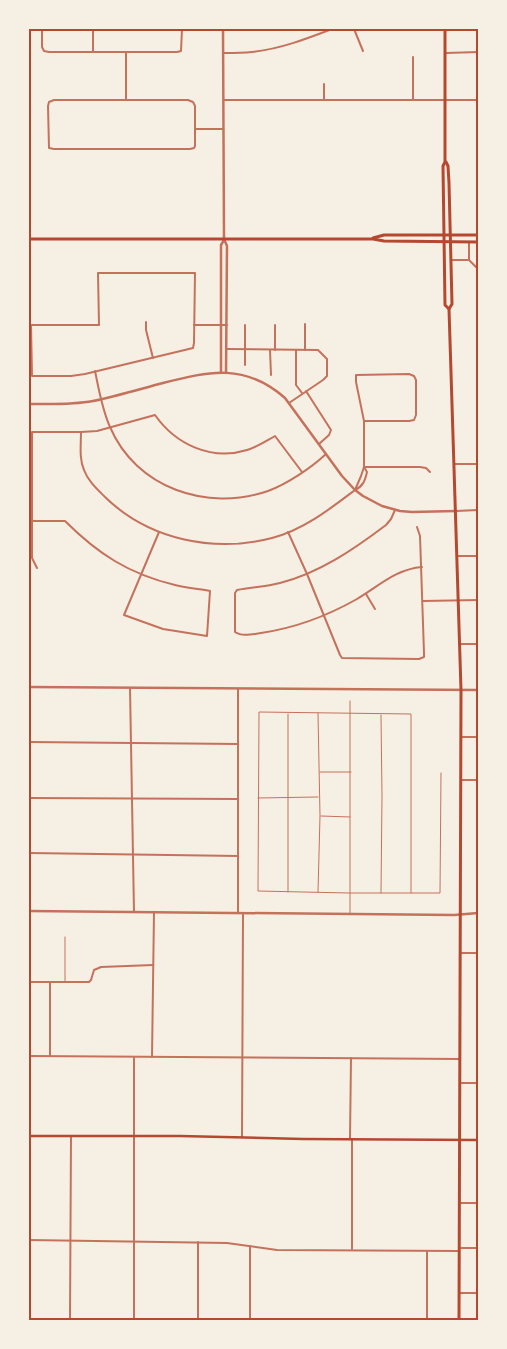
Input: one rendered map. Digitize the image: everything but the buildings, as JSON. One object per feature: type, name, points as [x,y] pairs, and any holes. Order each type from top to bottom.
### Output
[{"type":"main road","points":[[445,29],[443,242],[445,304],[449,309]]},
{"type":"main road","points":[[445,162],[448,166],[451,260],[452,304],[449,309],[461,690],[459,1320]]},
{"type":"main road","points":[[373,239],[384,235],[478,235]]},
{"type":"main road","points":[[29,239],[373,239],[384,241],[478,242]]},
{"type":"main road","points":[[29,1136],[478,1140]]},
{"type":"street","points":[[42,29],[42,47],[44,51],[48,52],[177,52],[181,51],[182,29]]},
{"type":"street","points":[[93,29],[93,52]]},
{"type":"street","points":[[223,29],[224,239],[227,246],[226,372]]},
{"type":"street","points":[[224,53],[251,52],[286,46],[332,29]]},
{"type":"street","points":[[354,29],[362,51]]},
{"type":"street","points":[[126,52],[126,100]]},
{"type":"street","points":[[445,53],[478,52]]},
{"type":"street","points":[[413,57],[413,100]]},
{"type":"street","points":[[324,84],[324,100]]},
{"type":"street","points":[[54,100],[188,100],[193,102],[195,106],[195,129],[195,146],[190,149],[83,150],[49,148],[49,102],[54,100]]},
{"type":"street","points":[[224,100],[478,100]]},
{"type":"street","points":[[195,129],[224,129]]},
{"type":"street","points":[[221,372],[221,245],[224,239]]},
{"type":"street","points":[[469,242],[469,260],[478,269]]},
{"type":"street","points":[[451,260],[469,260]]},
{"type":"street","points":[[98,273],[195,273],[194,325],[192,348],[71,376],[32,376],[31,325],[99,325],[98,273]]},
{"type":"street","points":[[221,277],[227,277]]},
{"type":"street","points":[[146,322],[146,330],[153,358]]},
{"type":"street","points":[[304,350],[305,324]]},
{"type":"street","points":[[194,325],[227,325]]},
{"type":"street","points":[[245,325],[246,365]]},
{"type":"street","points":[[275,325],[275,350]]},
{"type":"street","points":[[226,349],[318,350],[327,359],[327,376],[289,403]]},
{"type":"street","points":[[270,350],[271,375]]},
{"type":"street","points":[[296,350],[296,385],[303,393]]},
{"type":"street","points":[[95,371],[110,428],[124,451],[146,474],[170,488],[202,497],[227,499],[255,495],[270,491],[302,472],[326,454]]},
{"type":"street","points":[[29,404],[73,404],[101,399],[190,376],[221,372],[245,375],[274,389],[289,403],[354,490],[376,503],[395,510],[412,512],[478,510]]},
{"type":"street","points":[[354,490],[364,467],[364,421],[356,375],[409,374],[414,376],[416,379],[416,415],[414,420],[364,421]]},
{"type":"street","points":[[306,391],[331,430],[329,436],[319,444]]},
{"type":"street","points":[[37,568],[32,558],[30,522],[32,432],[97,431],[155,415],[170,433],[179,440],[202,450],[221,453],[246,450],[256,447],[275,436],[302,472]]},
{"type":"street","points":[[81,432],[81,459],[84,470],[90,480],[111,502],[126,514],[159,532],[195,542],[214,544],[254,541],[273,538],[288,532],[318,516],[360,487],[367,472],[364,467]]},
{"type":"street","points":[[454,464],[478,464]]},
{"type":"street","points":[[364,467],[420,467],[426,468],[430,472]]},
{"type":"street","points":[[395,510],[389,522],[377,532],[333,561],[307,574],[272,585],[237,590],[235,593],[235,632],[242,635],[252,634],[309,622],[366,594],[400,572],[422,567]]},
{"type":"street","points":[[30,522],[65,522],[81,537],[114,561],[140,574],[176,585],[210,591],[207,636],[163,629],[124,615],[140,574],[159,532]]},
{"type":"street","points":[[288,532],[342,658],[420,659],[424,657],[423,601],[420,536],[417,527]]},
{"type":"street","points":[[457,556],[478,556]]},
{"type":"street","points":[[366,594],[375,609]]},
{"type":"street","points":[[423,601],[478,600]]},
{"type":"street","points":[[460,644],[478,644]]},
{"type":"street","points":[[29,687],[478,690]]},
{"type":"street","points":[[130,688],[134,912]]},
{"type":"street","points":[[238,689],[238,913]]},
{"type":"street","points":[[461,737],[478,737]]},
{"type":"street","points":[[29,742],[238,744]]},
{"type":"street","points":[[461,780],[478,780]]},
{"type":"street","points":[[29,798],[238,799]]},
{"type":"street","points":[[29,854],[238,856]]},
{"type":"street","points":[[29,911],[350,914],[478,913]]},
{"type":"street","points":[[152,1057],[154,912]]},
{"type":"street","points":[[242,1137],[243,913]]},
{"type":"street","points":[[460,953],[478,953]]},
{"type":"street","points":[[29,982],[89,982],[94,970],[101,967],[153,965]]},
{"type":"street","points":[[50,982],[50,1056]]},
{"type":"street","points":[[29,1056],[460,1059]]},
{"type":"street","points":[[134,1056],[134,1320]]},
{"type":"street","points":[[351,1058],[352,1250]]},
{"type":"street","points":[[460,1083],[478,1083]]},
{"type":"street","points":[[70,1320],[71,1136]]},
{"type":"street","points":[[459,1203],[478,1203]]},
{"type":"street","points":[[29,1240],[198,1242],[236,1244],[269,1249],[427,1251],[478,1248]]},
{"type":"street","points":[[198,1242],[198,1320]]},
{"type":"street","points":[[250,1246],[250,1320]]},
{"type":"street","points":[[427,1251],[427,1320]]},
{"type":"street","points":[[459,1293],[478,1293]]},
{"type":"lane","points":[[350,701],[350,914]]},
{"type":"lane","points":[[411,893],[411,714],[258,712],[258,891],[350,893],[381,893],[411,893],[440,893],[441,773]]},
{"type":"lane","points":[[288,713],[288,892]]},
{"type":"lane","points":[[318,713],[320,816],[318,892]]},
{"type":"lane","points":[[381,714],[381,893]]},
{"type":"lane","points":[[319,772],[351,772]]},
{"type":"lane","points":[[258,798],[319,797]]},
{"type":"lane","points":[[320,816],[350,817]]},
{"type":"lane","points":[[64,982],[65,936]]}]
